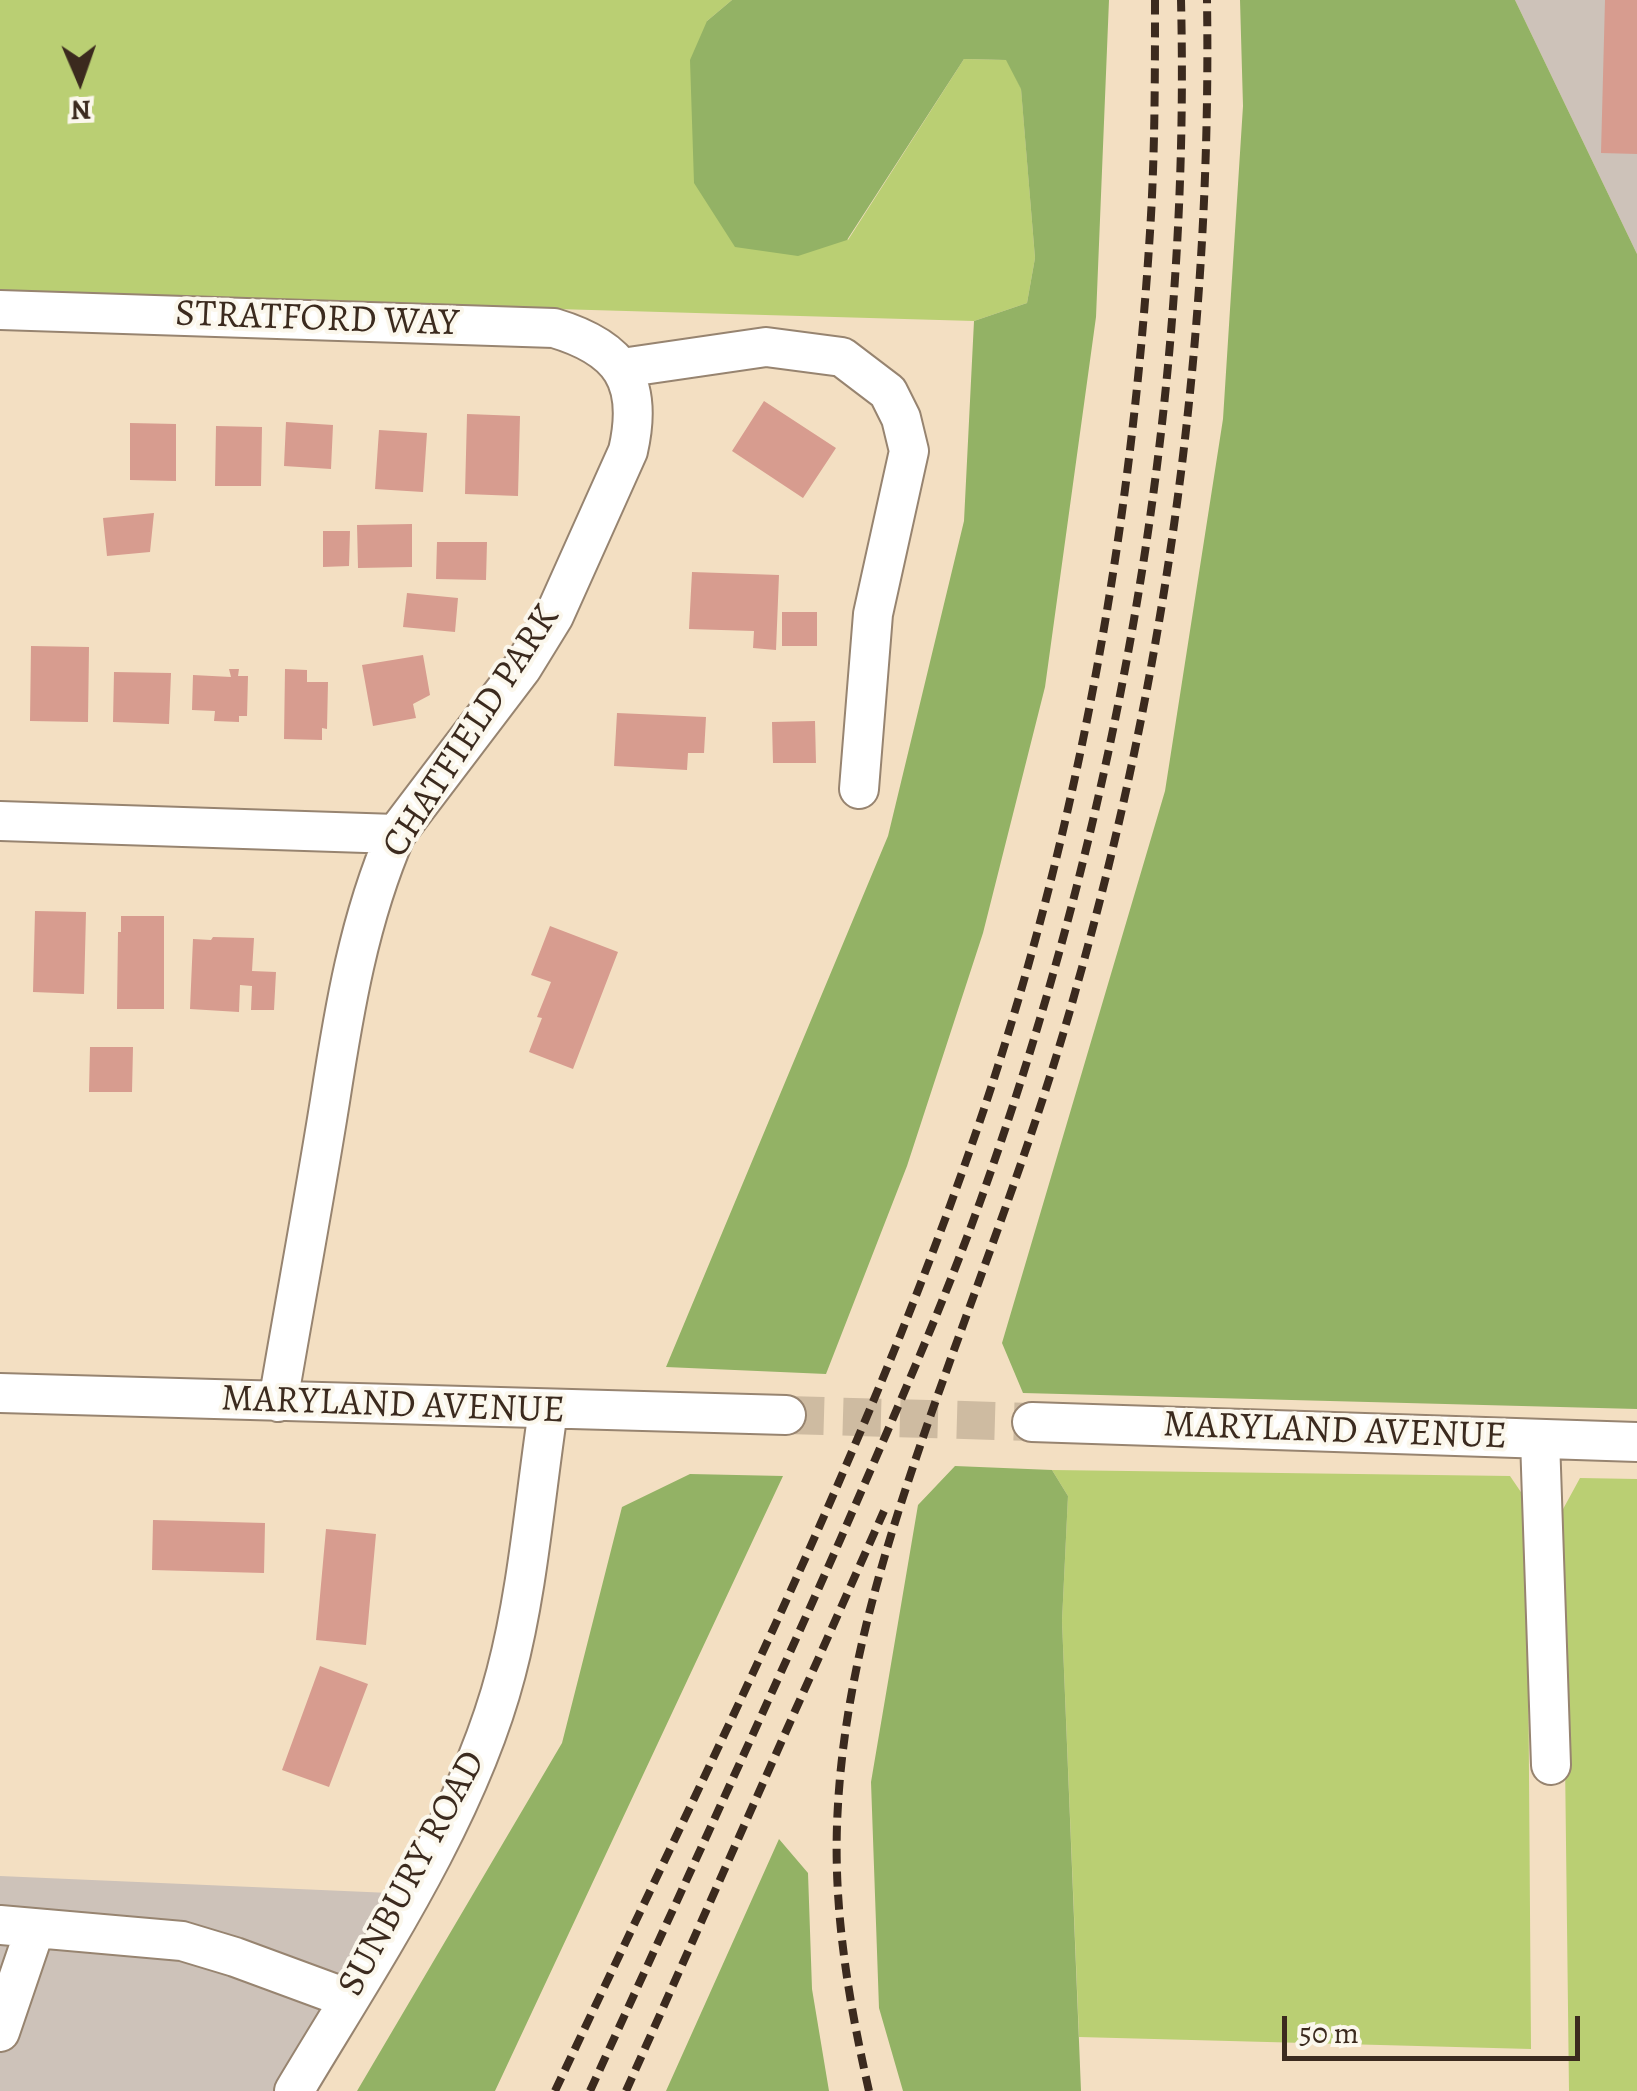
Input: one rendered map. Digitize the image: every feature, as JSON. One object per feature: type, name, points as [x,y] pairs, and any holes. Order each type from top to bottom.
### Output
[{"type":"street","name":"STRATFORD WAY","points":[[0,310],[554,328],[590,338],[622,368]]},
{"type":"street","points":[[622,368],[766,347],[842,357],[888,392],[901,418],[909,451],[873,614],[860,789]]},
{"type":"street","name":"CHATFIELD PARK","points":[[278,1402],[339,1033],[364,926],[396,834],[503,694],[554,616],[628,451],[632,406],[622,368]]},
{"type":"street","points":[[0,821],[396,834]]},
{"type":"street","name":"MARYLAND AVENUE","points":[[0,1393],[786,1416]]},
{"type":"street","name":"SUNBURY ROAD","points":[[294,2091],[449,1820],[478,1757],[506,1673],[548,1411]]},
{"type":"street","name":"MARYLAND AVENUE","points":[[1032,1422],[1637,1442]]},
{"type":"street","points":[[1540,1439],[1551,1765]]},
{"type":"street","points":[[0,2032],[17,1927],[182,1942],[349,1999]]},
{"type":"shaded area","points":[[1515,0],[1637,0],[1637,254]]},
{"type":"shaded area","points":[[0,1876],[390,1893],[274,2091],[0,2091]]},
{"type":"green space","points":[[0,0],[732,0],[707,21],[848,240],[964,59],[1007,60],[1021,88],[1035,258],[1027,303],[974,321],[0,293]]},
{"type":"green space","points":[[732,0],[1109,0],[1096,317],[1045,687],[983,933],[907,1166],[826,1374],[666,1367],[888,836],[964,521],[974,321],[1027,303],[1035,258],[1021,89],[1006,60],[964,59],[847,240],[798,256],[735,247],[694,183],[690,60],[707,21]]},
{"type":"green space","points":[[1240,0],[1515,0],[1637,254],[1637,1409],[1023,1393],[1002,1343],[1165,791],[1223,419],[1243,106]]},
{"type":"green space","points":[[955,1466],[1052,1470],[1068,1496],[1062,1621],[1081,2091],[903,2091],[879,2008],[871,1782],[918,1505]]},
{"type":"green space","points":[[1052,1470],[1510,1476],[1527,1501],[1531,2049],[1079,2037],[1062,1621],[1068,1496]]},
{"type":"green space","points":[[690,1474],[783,1476],[495,2091],[357,2091],[562,1743],[622,1507]]},
{"type":"green space","points":[[1580,1478],[1637,1479],[1637,2091],[1569,2091],[1562,1511]]},
{"type":"green space","points":[[779,1839],[808,1873],[812,1989],[829,2091],[666,2091]]},
{"type":"building","points":[[1605,0],[1637,0],[1637,154],[1601,153]]},
{"type":"building","points":[[764,401],[836,448],[803,498],[732,451]]},
{"type":"building","points":[[467,414],[520,416],[518,496],[465,494]]},
{"type":"building","points":[[286,422],[333,425],[331,469],[284,466]]},
{"type":"building","points":[[130,423],[176,424],[176,481],[130,480]]},
{"type":"building","points":[[216,426],[262,427],[261,486],[215,486]]},
{"type":"building","points":[[379,430],[427,433],[423,492],[375,489]]},
{"type":"building","points":[[154,513],[150,552],[107,556],[103,518]]},
{"type":"building","points":[[412,524],[412,567],[358,568],[357,525]]},
{"type":"building","points":[[323,531],[350,531],[349,566],[323,567]]},
{"type":"building","points":[[437,542],[487,542],[486,580],[436,579]]},
{"type":"building","points":[[692,572],[779,575],[776,650],[753,648],[754,631],[689,629]]},
{"type":"building","points":[[407,593],[458,598],[455,632],[403,627]]},
{"type":"building","points":[[782,612],[817,612],[817,646],[782,646]]},
{"type":"building","points":[[31,646],[89,647],[88,722],[30,721]]},
{"type":"building","points":[[423,655],[430,695],[413,704],[416,718],[373,726],[362,665]]},
{"type":"building","points":[[229,669],[239,669],[238,676],[248,676],[247,716],[239,716],[239,722],[214,721],[215,711],[192,710],[193,675],[231,677]]},
{"type":"building","points":[[285,669],[307,670],[307,682],[328,682],[327,729],[322,728],[322,740],[284,739]]},
{"type":"building","points":[[114,672],[171,673],[169,724],[113,722]]},
{"type":"building","points":[[617,713],[706,717],[704,753],[688,753],[687,770],[614,766]]},
{"type":"building","points":[[815,721],[816,763],[773,763],[772,722]]},
{"type":"building","points":[[35,911],[86,912],[84,994],[33,992]]},
{"type":"building","points":[[121,916],[164,916],[164,1009],[117,1009]]},
{"type":"building","points":[[550,926],[618,952],[573,1069],[529,1052],[551,982],[531,975]]},
{"type":"building","points":[[254,938],[252,971],[276,972],[274,1010],[251,1010],[252,986],[240,985],[239,1012],[190,1009],[193,939]]},
{"type":"building","points":[[90,1047],[133,1047],[132,1092],[89,1092]]},
{"type":"building","points":[[153,1520],[265,1523],[264,1573],[152,1570]]},
{"type":"building","points":[[326,1529],[376,1534],[366,1645],[316,1640]]},
{"type":"building","points":[[320,1666],[368,1684],[329,1787],[282,1770]]},
{"type":"tunnel","points":[[786,1415],[1032,1422]]},
{"type":"railway","points":[[555,2091],[838,1484],[939,1235],[1018,1002],[1073,785],[1114,566],[1141,344],[1152,203],[1155,0]]},
{"type":"railway","points":[[590,2091],[810,1607],[931,1329],[980,1202],[1071,910],[1136,610],[1158,458],[1173,306],[1181,153],[1181,0]]},
{"type":"railway","points":[[869,2091],[849,1992],[838,1892],[837,1825],[847,1720],[868,1617],[897,1517],[1060,1043],[1108,868],[1136,746],[1178,499],[1192,375],[1207,125],[1207,0]]},
{"type":"railway","points":[[626,2091],[884,1511]]}]
